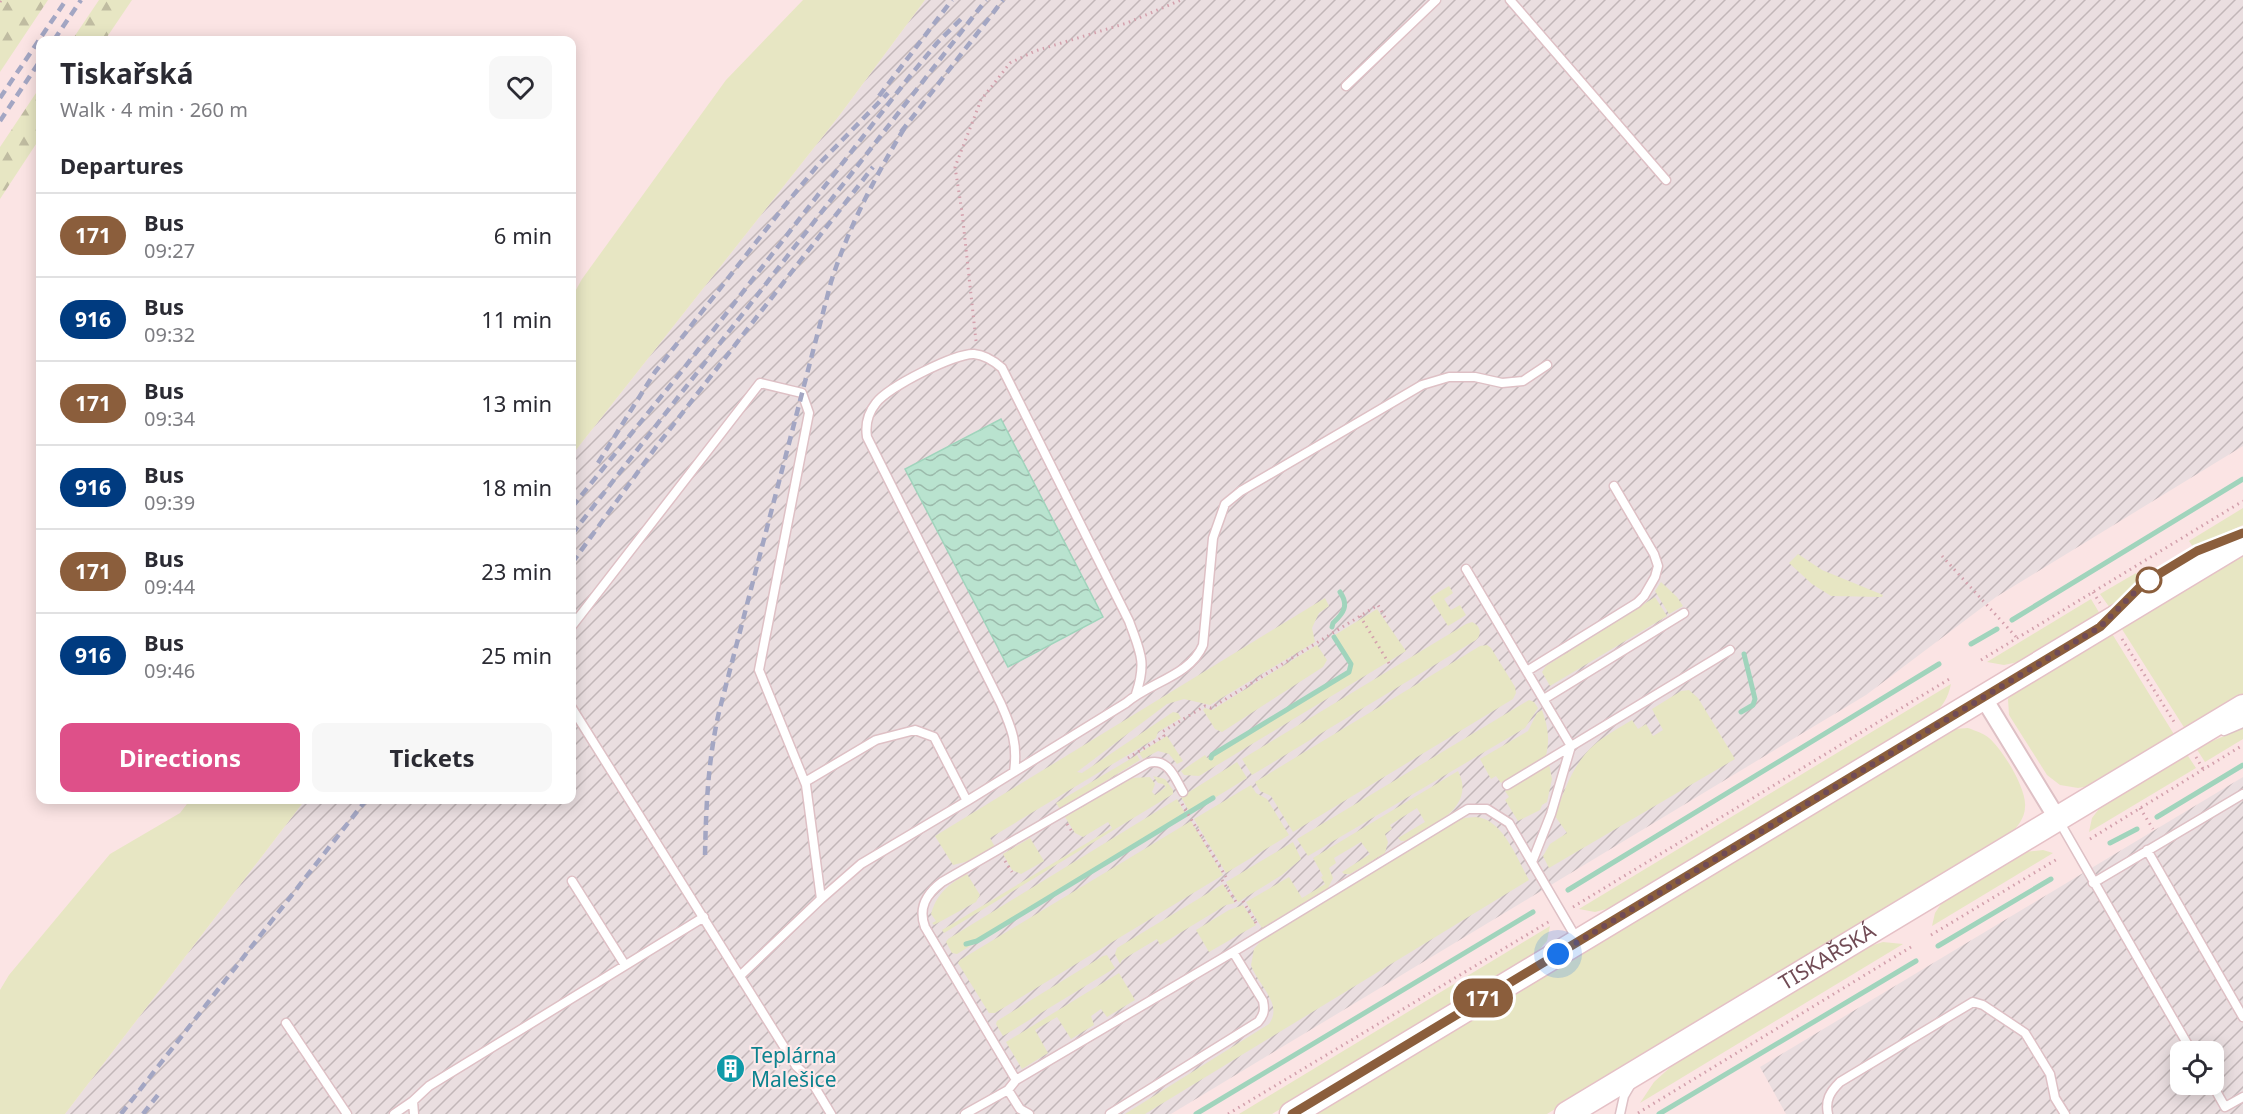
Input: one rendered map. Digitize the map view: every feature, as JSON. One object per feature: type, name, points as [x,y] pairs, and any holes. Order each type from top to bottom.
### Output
[{"type":"street","points":[[1292,1114],[2243,541]]},
{"type":"street","points":[[1983,697],[2057,818]]},
{"type":"street","name":"TISKAŘSKÁ","points":[[1567,1114],[2243,707]]},
{"type":"lane","points":[[1420,0],[1425,10]]},
{"type":"lane","points":[[1346,86],[1436,0]]},
{"type":"lane","points":[[1510,0],[1666,180]]},
{"type":"lane","points":[[1014,772],[1017,756],[1016,741],[1001,704],[867,437],[865,425],[870,412],[877,401],[888,393],[950,358],[965,354],[977,354],[991,359],[1002,368],[1129,621],[1142,656],[1143,675],[1136,694]]},
{"type":"lane","points":[[741,975],[861,864],[1126,703],[1136,694],[1181,670],[1198,657],[1203,645],[1213,538],[1225,504],[1241,490],[1422,385],[1449,377],[1475,377],[1502,383],[1523,381],[1547,365]]},
{"type":"lane","points":[[576,621],[760,383],[802,393],[809,413],[759,670],[805,782],[821,899]]},
{"type":"lane","points":[[1527,671],[1637,603],[1651,586],[1658,566],[1654,554],[1614,486]]},
{"type":"lane","points":[[2100,627],[2144,583],[2197,551],[2243,532]]},
{"type":"lane","points":[[1466,569],[1571,746],[1551,814],[1532,862]]},
{"type":"lane","points":[[1544,699],[1684,614]]},
{"type":"lane","points":[[1507,785],[1730,650]]},
{"type":"lane","points":[[576,714],[796,1066],[810,1079],[831,1114]]},
{"type":"lane","points":[[2162,756],[2243,723]]},
{"type":"lane","points":[[805,782],[876,740],[915,730],[934,737],[967,801]]},
{"type":"lane","points":[[1016,1080],[921,918],[926,897],[933,889],[999,849],[1148,763],[1160,762],[1165,765],[1180,794]]},
{"type":"lane","points":[[2093,883],[2243,794]]},
{"type":"lane","points":[[965,1114],[1008,1090],[1016,1080],[1233,952],[1468,809],[1487,809],[1503,817],[1513,829],[1578,941]]},
{"type":"lane","points":[[2057,818],[2186,1041]]},
{"type":"lane","points":[[2147,850],[2243,1017]]},
{"type":"lane","points":[[572,881],[625,965]]},
{"type":"lane","points":[[394,1114],[429,1086],[704,917]]},
{"type":"lane","points":[[1110,1114],[1258,1022],[1263,1016],[1265,1009],[1263,1001],[1233,952]]},
{"type":"lane","points":[[1828,1114],[1827,1099],[1840,1082],[1973,1002],[1983,1005],[2025,1033],[2050,1074],[2055,1098],[2065,1114]]},
{"type":"lane","points":[[286,1023],[347,1114]]},
{"type":"lane","points":[[1620,1114],[1624,1096],[1632,1083],[1655,1061]]},
{"type":"lane","points":[[1008,1090],[1020,1109],[1029,1114]]},
{"type":"lane","points":[[2218,1095],[2225,1107],[2243,1097]]},
{"type":"lane","points":[[413,1101],[414,1114]]},
{"type":"path","points":[[977,354],[955,167],[981,100],[1010,63],[1035,51],[1127,23],[1181,0]]},
{"type":"path","points":[[1981,660],[2243,501]]},
{"type":"path","points":[[1942,556],[2017,638]]},
{"type":"path","points":[[1124,760],[1164,736],[1162,732],[1205,706],[1211,708],[1378,605],[1386,618]]},
{"type":"path","points":[[1360,616],[1390,665]]},
{"type":"path","points":[[2122,639],[2180,732]]},
{"type":"path","points":[[1573,907],[1951,678]]},
{"type":"path","points":[[2090,839],[2243,745]]},
{"type":"path","points":[[1180,794],[1238,904]]},
{"type":"path","points":[[2140,808],[2153,829]]},
{"type":"path","points":[[999,849],[1012,872]]},
{"type":"path","points":[[1931,935],[2059,858]]},
{"type":"path","points":[[1243,901],[1263,933]]},
{"type":"path","points":[[1228,1114],[1550,921]]},
{"type":"path","points":[[1638,1113],[1911,947]]},
{"type":"shaded area","points":[[925,0],[2243,0],[2243,446],[1996,597],[1866,695],[1171,1114],[65,1114],[302,804],[576,804],[576,450],[839,116]]},
{"type":"shaded area","points":[[2243,777],[2243,1114],[1786,1114],[1760,1067]]},
{"type":"green space","points":[[0,0],[48,0],[0,72]]},
{"type":"green space","points":[[99,0],[132,0],[108,36],[75,36]]},
{"type":"green space","points":[[803,0],[925,0],[839,116],[576,450],[576,290],[726,80]]},
{"type":"green space","points":[[36,93],[36,144],[0,199],[0,147]]},
{"type":"green space","points":[[2243,508],[2243,525],[2193,547],[2189,541]]},
{"type":"green space","points":[[2243,552],[2243,695],[2185,729],[2120,626]]},
{"type":"green space","points":[[1798,554],[1822,570],[1883,595],[1882,597],[1831,596],[1812,584],[1789,563]]},
{"type":"green space","points":[[2136,573],[2140,579],[2110,608],[2100,594]]},
{"type":"green space","points":[[1661,582],[1683,606],[1669,614],[1655,591]]},
{"type":"green space","points":[[1449,586],[1453,593],[1444,599],[1451,610],[1460,605],[1466,615],[1448,626],[1430,597]]},
{"type":"green space","points":[[1655,597],[1667,616],[1550,686],[1542,672],[1546,666]]},
{"type":"green space","points":[[1325,598],[1329,606],[1319,613],[1312,628],[1315,642],[1210,705],[1184,699],[1167,704],[1077,772],[1082,773],[1173,712],[1178,713],[1181,718],[1158,732],[1156,738],[990,838],[995,847],[969,861],[953,865],[935,836]]},
{"type":"green space","points":[[2091,599],[2100,614],[2023,661],[2004,665],[1987,662]]},
{"type":"green space","points":[[1377,609],[1406,651],[1199,776],[1184,775],[1181,771],[1205,755],[1207,758],[1351,672],[1353,664],[1335,635]]},
{"type":"green space","points":[[1472,622],[1480,630],[1476,640],[1252,775],[1242,759]]},
{"type":"green space","points":[[2111,632],[2175,736],[2090,786],[2078,788],[2060,785],[2047,775],[2009,715],[2008,699],[2013,692]]},
{"type":"green space","points":[[1317,645],[1327,660],[1323,667],[1222,732],[1215,729],[1203,710],[1205,708],[1212,710]]},
{"type":"green space","points":[[1487,645],[1515,687],[1516,693],[1513,699],[1293,832],[1271,796],[1260,791],[1255,782],[1480,646]]},
{"type":"green space","points":[[1951,684],[1945,702],[1932,716],[1614,907],[1595,912],[1579,909]]},
{"type":"green space","points":[[1689,690],[1698,698],[1735,759],[1549,868],[1543,856],[1550,844],[1567,833],[1555,816],[1570,778],[1586,753],[1602,739],[1632,720],[1638,729],[1646,724],[1653,736],[1663,730],[1652,709],[1681,691]]},
{"type":"green space","points":[[1529,700],[1534,702],[1538,708],[1525,728],[1308,856],[1297,839]]},
{"type":"green space","points":[[1542,710],[1548,733],[1546,756],[1501,783],[1496,776],[1491,779],[1480,759],[1528,731],[1537,713]]},
{"type":"green space","points":[[1968,728],[1984,735],[1995,744],[2013,770],[2022,790],[2025,799],[2024,815],[2010,835],[1547,1114],[1312,1114],[1954,729]]},
{"type":"green space","points":[[2243,728],[2243,739],[2205,762],[2196,748]]},
{"type":"green space","points":[[1167,736],[1183,761],[1177,764],[1169,754],[1158,751],[1143,759],[1139,753]]},
{"type":"green space","points":[[2186,753],[2196,768],[2089,832],[2092,818],[2102,805]]},
{"type":"green space","points":[[1137,755],[1140,760],[1060,809],[1056,803]]},
{"type":"green space","points":[[1237,762],[1247,778],[1190,813],[1181,797]]},
{"type":"green space","points":[[1549,764],[1552,779],[1547,802],[1540,810],[1518,821],[1505,800],[1509,797],[1505,791]]},
{"type":"green space","points":[[1458,771],[1462,784],[1461,795],[1448,814],[1406,841],[1401,841],[1398,838],[1425,822],[1417,808],[1390,825],[1392,829],[1385,834],[1388,842],[1385,853],[1350,874],[1342,872],[1370,854],[1361,842],[1334,858],[1336,863],[1329,868],[1333,878],[1328,888],[1262,928],[1246,902],[1289,877],[1302,898],[1325,884],[1313,858]]},
{"type":"green space","points":[[1153,776],[1165,779],[1173,790],[1173,794],[944,933],[942,930],[1112,828],[1108,822],[1083,837],[1075,833],[1065,817],[1132,778],[1150,777],[1155,784],[1152,792],[1155,795],[1166,787],[1158,783]]},
{"type":"green space","points":[[1251,785],[1256,793],[1267,799],[1289,835],[1226,873],[1194,819]]},
{"type":"green space","points":[[1177,799],[1186,815],[957,954],[952,953],[946,942],[948,939]]},
{"type":"green space","points":[[187,804],[302,804],[65,1114],[0,1114],[0,990],[9,975],[110,854],[180,813]]},
{"type":"green space","points":[[1464,818],[1486,819],[1501,832],[1529,880],[1145,1114],[1125,1114],[1269,1024],[1273,1017],[1271,1002],[1251,965],[1254,949],[1261,941],[1451,824]]},
{"type":"green space","points":[[1191,821],[1223,875],[995,1013],[989,1013],[958,963],[960,960]]},
{"type":"green space","points":[[1030,838],[1044,861],[1021,874],[1012,870],[1003,854]]},
{"type":"green space","points":[[1293,842],[1301,859],[1282,875],[1238,902],[1226,882]]},
{"type":"green space","points":[[2043,850],[2053,853],[1932,926],[1935,913],[1943,901],[2024,852]]},
{"type":"green space","points":[[967,874],[980,895],[976,902],[934,925],[932,923],[936,921],[931,914],[940,895]]},
{"type":"green space","points":[[1223,884],[1235,903],[1226,905],[1160,945],[1157,939],[1122,960],[1120,964],[1115,954],[1117,948]]},
{"type":"green space","points":[[1243,905],[1256,925],[1209,952],[1196,930],[1229,910]]},
{"type":"green space","points":[[1550,926],[1547,941],[1533,957],[1272,1114],[1239,1114]]},
{"type":"green space","points":[[1883,942],[1903,944],[1640,1103],[1654,1082],[1676,1062],[1867,947]]},
{"type":"green space","points":[[1107,955],[1115,968],[1003,1036],[996,1024],[997,1021]]},
{"type":"green space","points":[[1119,973],[1135,1000],[1107,1017],[1101,1009],[1091,1016],[1094,1025],[1071,1039],[1057,1017],[1035,1030],[1048,1053],[1022,1069],[1006,1042]]},
{"type":"water","points":[[1001,419],[1103,617],[1008,667],[905,469]]},
{"type":"waterway","points":[[2012,620],[2243,479]]},
{"type":"waterway","points":[[1332,627],[1345,605],[1340,592]]},
{"type":"waterway","points":[[1971,644],[1997,629]]},
{"type":"waterway","points":[[1211,758],[1212,755],[1349,672],[1351,664],[1334,637]]},
{"type":"waterway","points":[[1741,712],[1753,705],[1755,699],[1744,654]]},
{"type":"waterway","points":[[1568,890],[1939,664]]},
{"type":"waterway","points":[[2157,817],[2243,765]]},
{"type":"waterway","points":[[966,944],[977,941],[1213,798]]},
{"type":"waterway","points":[[2110,843],[2137,829]]},
{"type":"waterway","points":[[1938,946],[2051,879]]},
{"type":"waterway","points":[[1196,1114],[1533,912]]},
{"type":"waterway","points":[[1659,1114],[1916,961]]},
{"type":"railway","points":[[42,36],[66,0]]},
{"type":"railway","points":[[57,36],[81,0]]},
{"type":"railway","points":[[879,96],[952,0]]},
{"type":"railway","points":[[576,529],[986,0]]},
{"type":"railway","points":[[901,132],[1003,0]]},
{"type":"railway","points":[[576,502],[681,372],[910,76],[937,43],[965,15]]},
{"type":"railway","points":[[0,98],[36,45]]},
{"type":"railway","points":[[0,121],[36,67]]},
{"type":"railway","points":[[598,463],[655,372],[782,209],[818,165],[888,93]]},
{"type":"railway","points":[[705,855],[708,783],[719,712],[831,282],[864,202],[905,127]]},
{"type":"railway","points":[[576,557],[656,447],[873,167]]},
{"type":"railway","points":[[121,1114],[363,804]]},
{"type":"railway","points":[[143,1114],[161,1091]]},
{"type":"bus line","name":"171","points":[[1292,1114],[2100,627],[2144,583],[2197,551],[2243,533]]},
{"type":"place","name":"Teplárna Malešice","points":[[730,1068]]},
{"type":"route","points":[[1558,954],[2100,627],[2149,580]]}]
